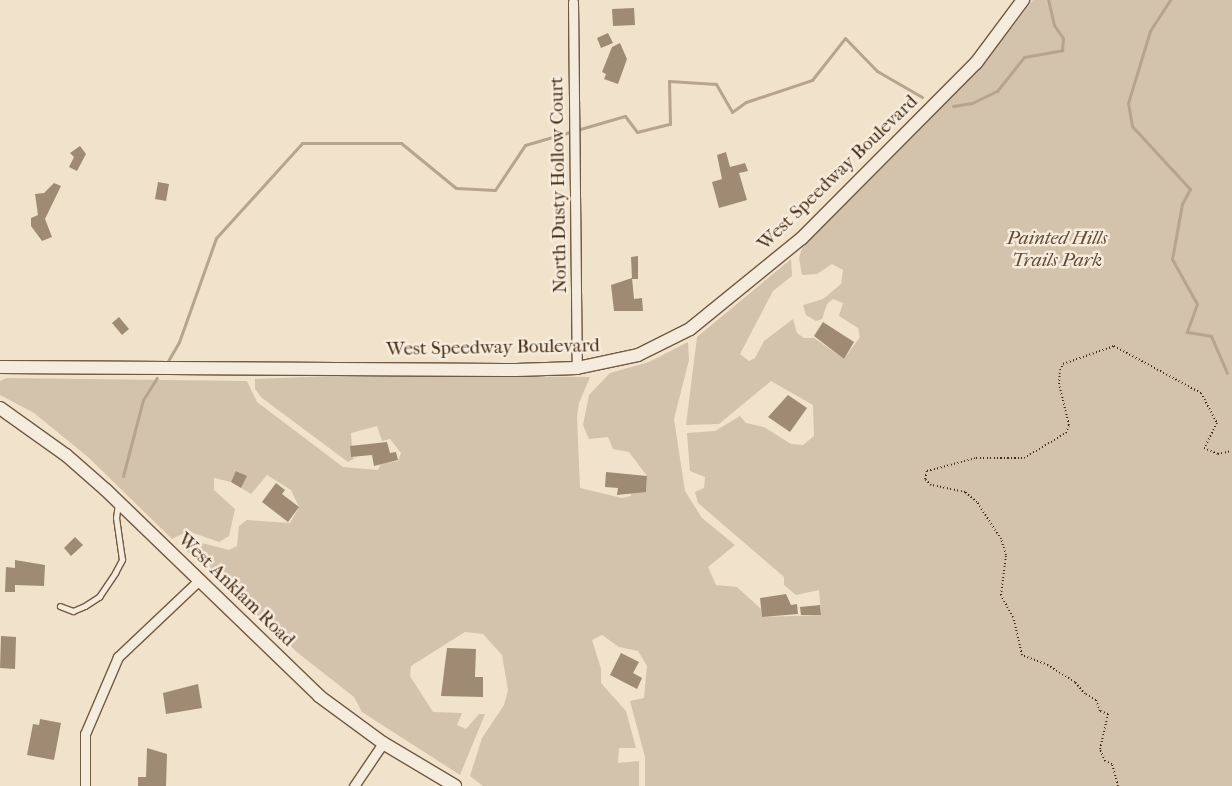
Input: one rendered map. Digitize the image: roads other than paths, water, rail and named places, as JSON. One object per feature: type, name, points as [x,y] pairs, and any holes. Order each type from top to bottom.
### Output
[{"type":"main road","name":"West Speedway Boulevard","points":[[0,367],[577,368],[616,362],[655,348],[690,329],[749,283],[802,238],[976,63],[1023,0]]},
{"type":"main road","name":"West Anklam Road","points":[[0,408],[66,455],[118,502],[319,696],[383,743],[455,786]]},
{"type":"street","name":"North Dusty Hollow Court","points":[[573,2],[577,368]]},
{"type":"street","points":[[85,786],[85,734],[118,657],[198,581]]},
{"type":"street","points":[[354,786],[383,743]]},
{"type":"lane","points":[[60,606],[73,610],[85,606],[99,597],[115,574],[122,560],[116,518],[118,502]]},
{"type":"waterway","points":[[953,106],[972,103],[997,91],[1024,57],[1062,50],[1063,38],[1054,25],[1048,0]]},
{"type":"waterway","points":[[1170,0],[1150,31],[1128,103],[1132,126],[1190,189],[1182,204],[1172,259],[1197,304],[1187,332],[1211,336],[1227,373]]},
{"type":"waterway","points":[[168,361],[179,342],[216,238],[302,143],[401,143],[456,188],[495,190],[525,145],[625,116],[637,132],[670,124],[669,81],[716,84],[732,112],[746,102],[812,80],[845,38],[877,71],[922,97]]},
{"type":"waterway","points":[[123,476],[143,400],[157,378]]},
{"type":"park label","name":"Painted Hills Trails Park","points":[[1057,250]]}]
